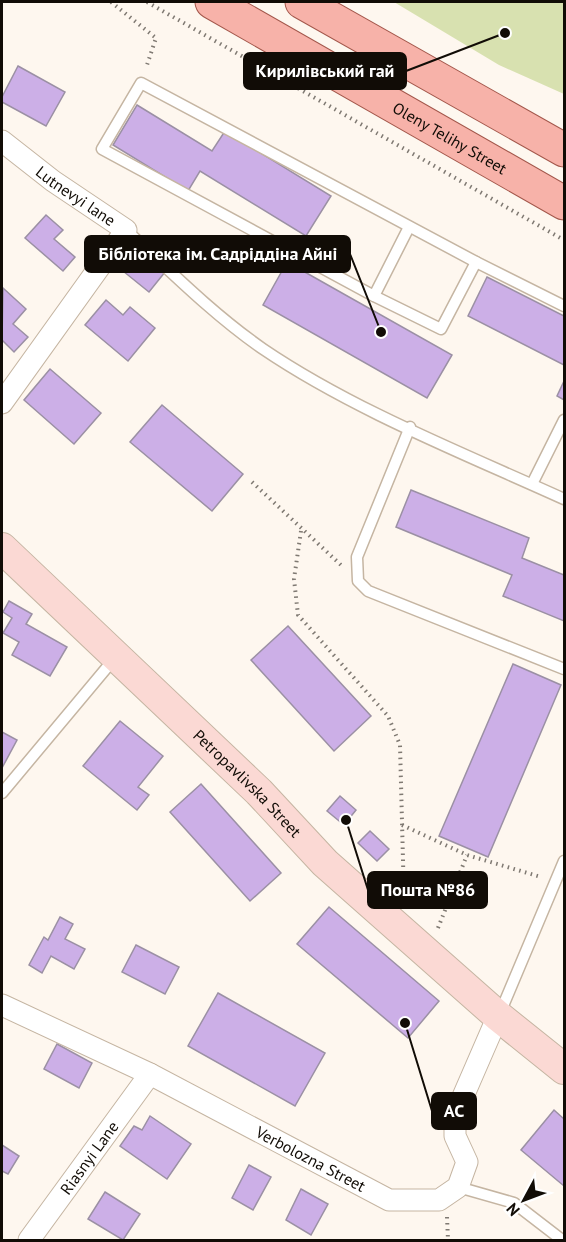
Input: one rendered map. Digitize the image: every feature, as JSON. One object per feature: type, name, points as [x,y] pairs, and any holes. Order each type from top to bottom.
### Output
[{"type":"main road","name":"Oleny Telihy Street","points":[[212,2],[564,203]]},
{"type":"main road","points":[[302,2],[564,150]]},
{"type":"street","name":"Lutnevyi lane","points":[[2,141],[52,181],[126,230],[2,403]]},
{"type":"street","name":"Petropavlivska Street","points":[[2,548],[259,792],[325,863],[498,1016],[564,1069]]},
{"type":"street","name":"Verbolozna Street","points":[[2,1005],[150,1074],[388,1200],[439,1200],[458,1187]]},
{"type":"street","points":[[458,1187],[466,1162],[455,1136],[455,1114],[498,1016]]},
{"type":"street","name":"Riasnyi Lane","points":[[29,1240],[150,1074]]},
{"type":"lane","points":[[476,262],[441,329],[374,296],[102,149],[141,83],[409,227],[564,306]]},
{"type":"lane","points":[[374,296],[409,227]]},
{"type":"lane","points":[[126,230],[185,285],[263,348],[346,398],[564,499]]},
{"type":"lane","points":[[532,484],[564,420]]},
{"type":"lane","points":[[410,427],[357,557],[358,581],[368,591],[564,669]]},
{"type":"lane","points":[[2,793],[116,656]]},
{"type":"lane","points":[[498,1016],[564,861]]},
{"type":"lane","points":[[458,1187],[514,1203],[562,1240]]},
{"type":"path","points":[[111,2],[156,38],[141,83]]},
{"type":"path","points":[[147,2],[564,240]]},
{"type":"path","points":[[252,482],[301,531],[358,581]]},
{"type":"path","points":[[301,531],[294,579],[298,615],[388,716],[400,745],[404,900]]},
{"type":"path","points":[[402,825],[467,855],[556,881]]},
{"type":"path","points":[[438,928],[467,855]]},
{"type":"green space","points":[[394,2],[564,2],[564,94],[499,65]]},
{"type":"building","points":[[18,66],[65,92],[46,126],[2,102],[2,97]]},
{"type":"building","points":[[137,105],[212,151],[225,131],[331,196],[306,236],[200,171],[188,191],[113,145]]},
{"type":"building","points":[[46,215],[63,230],[54,239],[75,257],[63,271],[25,238]]},
{"type":"building","points":[[129,243],[165,272],[149,292],[113,263]]},
{"type":"building","points":[[287,262],[452,355],[427,398],[263,305]]},
{"type":"building","points":[[487,277],[564,316],[564,365],[468,316]]},
{"type":"building","points":[[3,288],[26,309],[13,324],[28,337],[14,352],[2,340]]},
{"type":"building","points":[[106,300],[123,315],[130,307],[155,328],[128,361],[85,325]]},
{"type":"building","points":[[50,369],[101,413],[74,444],[24,400]]},
{"type":"building","points":[[564,381],[564,400],[557,396]]},
{"type":"building","points":[[162,405],[243,474],[212,511],[130,442]]},
{"type":"building","points":[[411,490],[529,538],[522,558],[564,575],[564,621],[503,596],[512,575],[396,527]]},
{"type":"building","points":[[9,601],[32,614],[26,624],[67,647],[50,676],[12,655],[19,642],[3,633],[12,618],[3,612]]},
{"type":"building","points":[[288,626],[371,716],[334,751],[251,660]]},
{"type":"building","points":[[513,664],[561,685],[488,857],[439,836]]},
{"type":"building","points":[[120,721],[163,756],[138,787],[149,795],[137,810],[83,766]]},
{"type":"building","points":[[2,732],[17,740],[2,768]]},
{"type":"building","points":[[201,784],[281,873],[250,901],[170,812]]},
{"type":"building","points":[[340,796],[356,810],[344,825],[327,811]]},
{"type":"building","points":[[370,831],[389,849],[377,861],[358,843]]},
{"type":"building","points":[[329,907],[439,1001],[408,1038],[297,944]]},
{"type":"building","points":[[60,917],[73,924],[65,939],[85,949],[74,969],[51,956],[42,973],[29,965],[44,937],[48,940]]},
{"type":"building","points":[[136,945],[179,967],[165,994],[122,972]]},
{"type":"building","points":[[218,993],[325,1053],[295,1106],[188,1046]]},
{"type":"building","points":[[57,1044],[92,1063],[79,1088],[44,1069]]},
{"type":"building","points":[[554,1110],[564,1119],[564,1186],[521,1150]]},
{"type":"building","points":[[150,1116],[191,1144],[167,1179],[120,1146],[134,1126],[142,1130]]},
{"type":"building","points":[[2,1145],[19,1156],[8,1174],[2,1171]]},
{"type":"building","points":[[249,1165],[271,1177],[253,1210],[232,1198]]},
{"type":"building","points":[[301,1189],[328,1204],[311,1235],[286,1220]]},
{"type":"building","points":[[105,1192],[140,1214],[123,1240],[88,1219]]},
{"type":"place","name":"Кирилівський гай","points":[[505,33]]},
{"type":"place","name":"Бібліотека ім. Садріддіна Айні","points":[[381,332]]},
{"type":"place","name":"Пошта №86","points":[[346,820]]},
{"type":"place","name":"АС","points":[[405,1023]]}]
